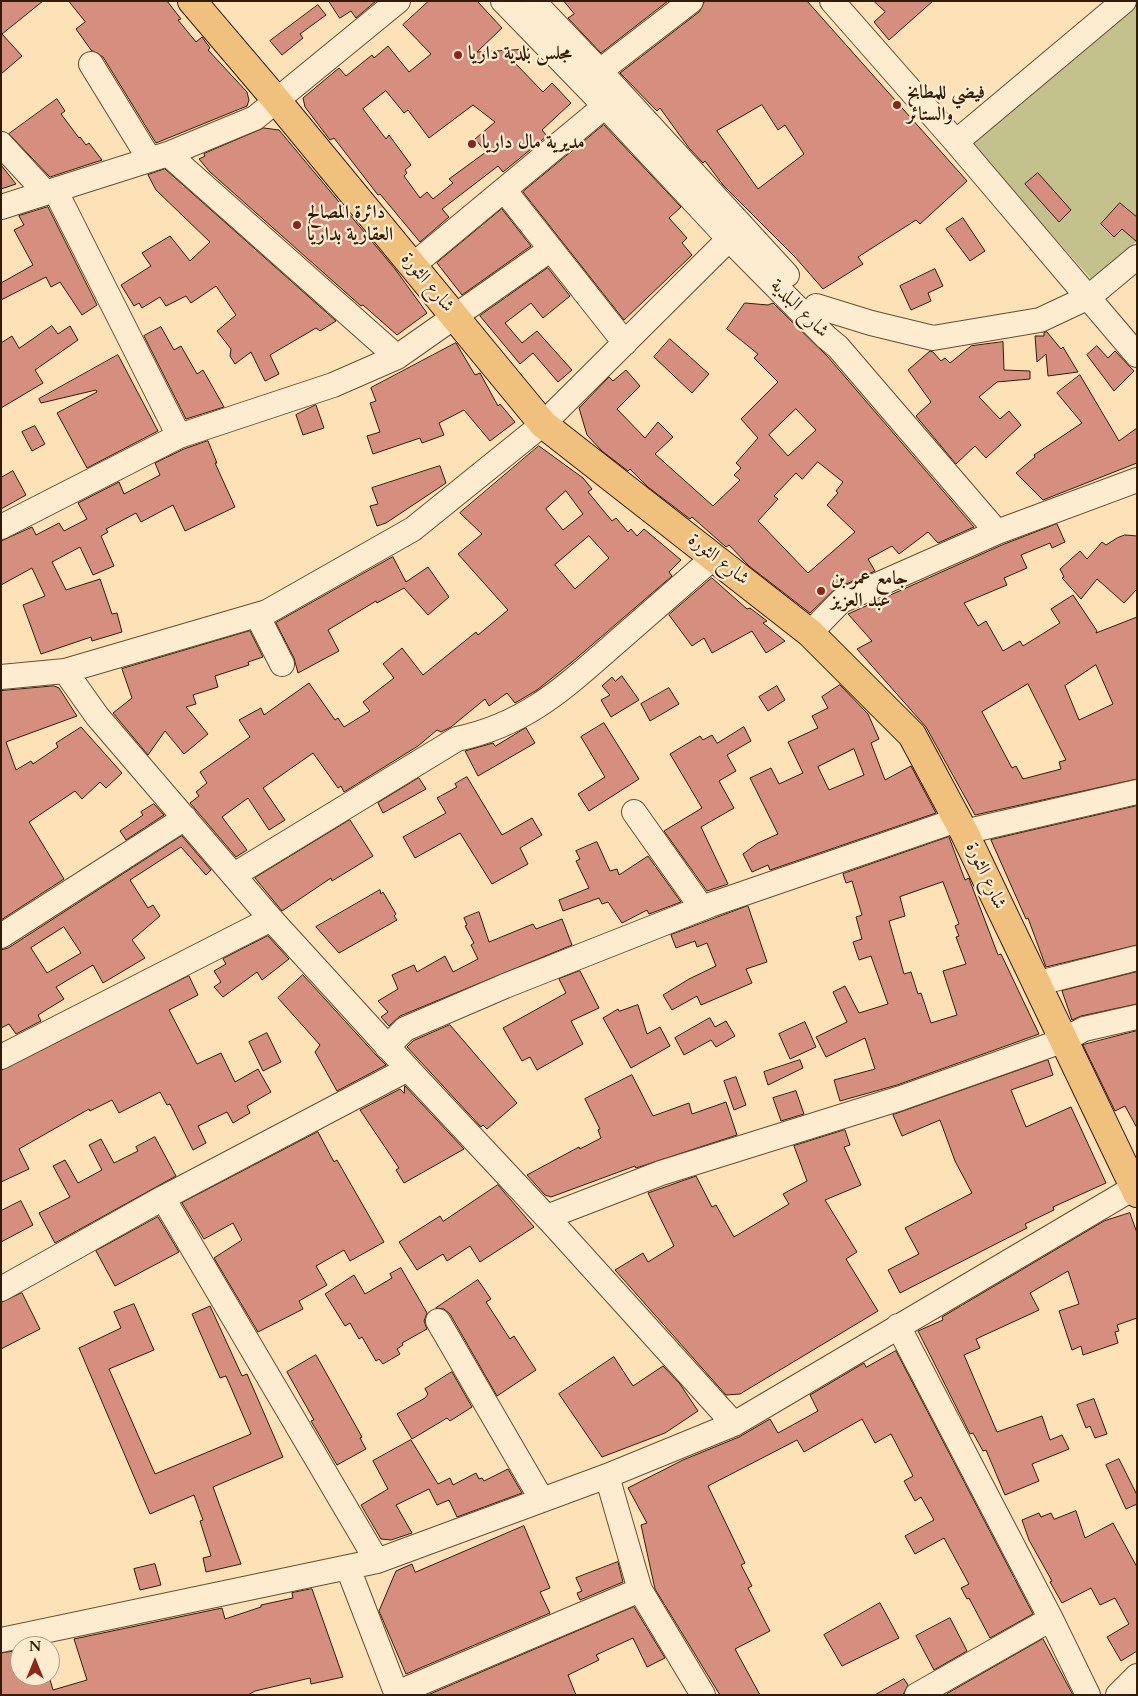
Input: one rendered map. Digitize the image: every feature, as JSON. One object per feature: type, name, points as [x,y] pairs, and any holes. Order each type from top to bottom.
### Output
[{"type":"main road","name":"شارع الثورة","points":[[192,1],[277,101],[543,424],[810,633],[912,735],[960,826],[1062,1041],[1136,1189]]},
{"type":"street","points":[[1,207],[159,157],[255,118],[398,1]]},
{"type":"street","name":"شارع البلدية","points":[[503,1],[605,106],[735,233],[816,306],[838,347]]},
{"type":"street","name":"شارع البلدية","points":[[533,1],[600,71],[735,233],[826,337],[838,347]]},
{"type":"street","points":[[600,71],[691,1]]},
{"type":"street","points":[[832,1],[956,142],[1137,355]]},
{"type":"street","points":[[956,142],[1124,1]]},
{"type":"street","points":[[91,64],[159,157],[397,357]]},
{"type":"street","points":[[412,266],[505,191],[605,106]]},
{"type":"street","points":[[1,144],[51,192],[179,436]]},
{"type":"street","points":[[505,191],[625,343]]},
{"type":"street","points":[[1,677],[66,671],[267,612],[413,530],[543,424],[735,233]]},
{"type":"street","points":[[1,527],[179,436],[333,385],[397,357],[551,249]]},
{"type":"street","points":[[816,306],[871,323],[933,338],[1040,320],[1089,297],[1137,257]]},
{"type":"street","points":[[838,347],[997,532]]},
{"type":"street","points":[[810,633],[841,600],[997,532],[1135,485]]},
{"type":"street","points":[[234,875],[457,739],[481,734],[516,720],[555,695],[714,557]]},
{"type":"street","points":[[257,615],[282,664]]},
{"type":"street","points":[[66,671],[97,716],[272,919],[387,1047],[547,1217],[734,1424]]},
{"type":"street","points":[[387,1047],[405,1029],[505,986],[702,908],[960,826],[1137,792]]},
{"type":"street","points":[[634,812],[702,908]]},
{"type":"street","points":[[1,936],[185,818]]},
{"type":"street","points":[[1,1057],[272,919]]},
{"type":"street","points":[[1036,984],[1137,958]]},
{"type":"street","points":[[547,1217],[661,1173],[901,1098],[1062,1041],[1084,1029],[1137,1016]]},
{"type":"street","points":[[1,1289],[163,1198],[408,1069]]},
{"type":"street","points":[[1,1640],[377,1561],[607,1476],[734,1424],[898,1326],[1136,1189]]},
{"type":"street","points":[[163,1198],[377,1561]]},
{"type":"street","points":[[438,1321],[542,1500]]},
{"type":"street","points":[[898,1326],[1051,1619],[1088,1695]]},
{"type":"street","points":[[607,1476],[640,1590],[703,1695]]},
{"type":"street","points":[[348,1568],[397,1694],[640,1590]]},
{"type":"street","points":[[917,1695],[1051,1619]]},
{"type":"street","points":[[1118,1695],[1137,1676]]},
{"type":"shaded area","points":[[1137,1],[1137,241],[1092,280],[969,141]]},
{"type":"building","points":[[1,1],[43,1],[2,34],[22,56],[1,74]]},
{"type":"building","points":[[69,1],[167,1],[181,19],[178,20],[196,42],[202,37],[210,48],[208,50],[247,92],[249,100],[247,106],[156,143],[103,57],[91,50],[76,29],[85,22]]},
{"type":"building","points":[[329,1],[376,1],[356,18],[351,11],[340,18]]},
{"type":"building","points":[[429,1],[477,1],[502,28],[477,52],[529,49],[514,62],[543,92],[552,83],[571,103],[542,130],[547,136],[503,172],[498,166],[442,209],[449,217],[420,242],[380,194],[378,195],[334,138],[330,140],[305,107],[303,98],[339,68],[346,76],[372,55],[374,58],[388,46],[409,72],[431,54],[403,25]],"holes":[[[386,91],[404,113],[408,110],[429,138],[473,105],[495,122],[475,139],[486,152],[449,179],[453,183],[433,199],[427,192],[420,198],[404,176],[407,173],[405,170],[411,165],[389,135],[386,139],[363,109]]]},
{"type":"building","points":[[564,1],[668,1],[601,53],[568,18],[574,14]]},
{"type":"building","points":[[705,1],[807,1],[967,181],[920,224],[916,220],[858,257],[863,264],[823,289],[795,257],[723,185],[705,161],[703,163],[689,148],[660,108],[657,111],[620,73],[699,12]],"holes":[[[762,105],[778,130],[785,125],[804,154],[758,189],[717,131]]]},
{"type":"building","points":[[874,1],[933,1],[889,40],[874,22],[885,12]]},
{"type":"building","points":[[318,5],[326,15],[300,34],[303,38],[282,55],[270,41]]},
{"type":"building","points":[[57,99],[65,111],[61,114],[79,138],[86,145],[89,143],[102,160],[50,177],[9,134]]},
{"type":"building","points":[[604,125],[681,207],[669,218],[687,238],[682,243],[692,255],[624,320],[523,192]]},
{"type":"building","points":[[264,128],[279,130],[395,269],[427,313],[397,335],[363,305],[361,306],[210,172],[199,159],[205,156],[204,154]]},
{"type":"building","points":[[1,165],[16,184],[1,189]]},
{"type":"building","points":[[165,169],[336,321],[320,331],[316,328],[270,355],[279,374],[265,381],[251,352],[235,364],[230,356],[231,349],[217,331],[236,315],[216,286],[191,303],[186,296],[166,306],[160,297],[142,308],[139,303],[134,306],[121,285],[151,266],[142,253],[170,236],[190,261],[210,242],[156,190],[148,175]]},
{"type":"building","points":[[1038,173],[1071,210],[1059,222],[1025,184]]},
{"type":"building","points":[[1120,203],[1137,217],[1137,242],[1122,229],[1114,237],[1101,224]]},
{"type":"building","points":[[48,207],[97,305],[82,315],[60,282],[51,287],[46,277],[1,300],[1,283],[33,265],[14,230],[24,225],[19,216]]},
{"type":"building","points":[[502,209],[531,246],[462,295],[437,263]]},
{"type":"building","points":[[963,218],[985,251],[970,261],[946,229]]},
{"type":"building","points":[[548,268],[570,296],[543,318],[531,303],[505,323],[522,343],[537,331],[572,370],[558,382],[533,353],[520,364],[480,316]]},
{"type":"building","points":[[935,269],[943,286],[928,293],[931,301],[911,310],[900,286]]},
{"type":"building","points":[[745,303],[768,305],[773,303],[828,357],[974,527],[938,543],[928,532],[899,554],[892,546],[868,559],[875,571],[835,589],[810,613],[749,566],[729,545],[726,547],[692,517],[690,519],[648,487],[630,469],[628,471],[602,451],[587,435],[579,408],[609,377],[613,381],[626,370],[640,386],[617,409],[645,438],[658,422],[673,437],[655,454],[713,506],[740,480],[734,475],[741,468],[736,463],[758,438],[741,419],[778,382],[754,358],[758,354],[727,329]],"holes":[[[796,409],[816,430],[788,456],[769,435]],[[818,462],[843,482],[836,491],[838,493],[827,505],[855,532],[808,573],[758,521],[778,499],[774,496],[796,473],[802,479]]]},
{"type":"building","points":[[52,326],[58,334],[70,326],[78,340],[35,370],[43,383],[1,408],[1,343],[12,336],[19,348]]},
{"type":"building","points":[[161,327],[174,350],[181,346],[197,374],[203,370],[224,407],[186,419],[144,336]]},
{"type":"building","points":[[1047,332],[1061,349],[1063,347],[1078,372],[1048,376],[1046,354],[1037,362],[1035,336],[1044,336],[1044,333]]},
{"type":"building","points":[[670,339],[709,374],[692,393],[654,357]]},
{"type":"building","points":[[1003,342],[1004,370],[1030,371],[1030,379],[997,382],[979,397],[1000,419],[1009,411],[1021,425],[986,458],[975,446],[956,464],[916,416],[931,402],[908,370],[930,351],[941,361],[945,358],[950,363],[971,346]]},
{"type":"building","points":[[456,343],[475,375],[480,373],[498,406],[500,404],[515,422],[490,441],[464,410],[439,423],[444,435],[422,443],[420,438],[373,454],[367,436],[380,432],[370,403],[376,401],[371,388]]},
{"type":"building","points":[[1097,346],[1108,358],[1115,351],[1134,371],[1114,391],[1087,355]]},
{"type":"building","points":[[118,355],[158,431],[87,468],[57,413],[97,392],[96,390],[41,403],[39,399]]},
{"type":"building","points":[[1080,375],[1119,441],[1137,428],[1137,463],[1043,500],[1016,473],[1035,457],[1034,455],[1082,423],[1057,393]]},
{"type":"building","points":[[316,405],[324,428],[303,435],[296,415]]},
{"type":"building","points":[[35,426],[45,444],[32,451],[22,432]]},
{"type":"building","points":[[208,441],[217,463],[215,463],[235,507],[185,531],[173,505],[141,522],[136,513],[106,529],[108,532],[101,536],[114,566],[93,575],[80,547],[52,562],[66,590],[100,579],[112,614],[117,613],[122,632],[92,641],[91,637],[41,654],[23,605],[45,596],[32,568],[1,585],[1,541],[32,527],[36,535],[59,523],[64,531],[87,519],[78,503],[119,482],[124,494],[160,475],[155,463],[184,449]]},
{"type":"building","points":[[539,446],[583,478],[592,489],[588,492],[612,521],[616,518],[628,532],[631,529],[637,536],[644,529],[681,560],[669,572],[672,576],[572,662],[537,690],[515,703],[507,693],[489,706],[485,699],[451,727],[441,732],[437,730],[418,746],[344,792],[341,786],[338,788],[313,753],[263,788],[285,820],[269,830],[248,798],[222,817],[247,850],[236,857],[190,803],[199,796],[196,792],[207,783],[200,772],[250,737],[239,720],[261,708],[264,715],[309,683],[335,720],[338,718],[344,727],[370,711],[363,702],[394,678],[383,664],[402,648],[423,675],[476,632],[478,635],[508,610],[458,554],[482,534],[460,513]],"holes":[[[566,491],[583,514],[563,530],[546,509]],[[589,536],[609,558],[575,589],[555,565]]]},
{"type":"building","points":[[440,466],[446,483],[386,523],[377,526],[370,506],[378,504],[372,488]]},
{"type":"building","points":[[13,471],[26,495],[1,509],[1,478]]},
{"type":"building","points":[[1057,524],[1065,542],[1052,548],[1050,543],[1021,555],[1027,568],[1004,578],[1007,585],[964,603],[978,626],[986,621],[1003,651],[1020,641],[1023,646],[1060,623],[1051,609],[1073,595],[1097,631],[1096,633],[1137,617],[1137,779],[975,815],[926,727],[857,649],[872,641],[848,614],[1002,545]],"holes":[[[1096,665],[1113,704],[1079,720],[1065,686]],[[1028,684],[1066,760],[1059,762],[1061,769],[1023,779],[1016,766],[1012,768],[982,712]]]},
{"type":"building","points":[[1125,535],[1137,536],[1137,589],[1124,603],[1097,579],[1081,599],[1062,578],[1064,577],[1060,569],[1080,551],[1087,559],[1102,542],[1106,545]]},
{"type":"building","points":[[393,557],[406,582],[428,567],[449,597],[428,615],[404,588],[377,603],[376,601],[328,630],[339,651],[298,673],[294,658],[276,623]]},
{"type":"building","points":[[712,578],[747,609],[750,608],[767,621],[763,623],[785,641],[766,653],[752,631],[712,653],[704,638],[692,646],[669,615]]},
{"type":"building","points":[[250,631],[263,657],[248,662],[249,665],[215,676],[218,687],[193,695],[196,704],[186,707],[208,734],[184,754],[165,731],[148,755],[113,713],[132,698],[122,669]]},
{"type":"building","points":[[622,676],[639,700],[611,717],[601,700],[610,695],[602,686],[612,677],[615,681]]},
{"type":"building","points":[[840,685],[868,714],[879,739],[871,743],[885,780],[911,766],[936,813],[770,870],[768,865],[752,872],[743,854],[758,843],[778,834],[750,778],[771,768],[779,784],[803,773],[788,742],[818,728],[812,716],[828,708],[822,697]],"holes":[[[854,749],[864,775],[829,790],[818,767]]]},
{"type":"building","points":[[54,686],[59,688],[77,716],[6,742],[16,770],[31,761],[33,764],[58,747],[56,743],[81,727],[122,773],[106,788],[100,782],[82,799],[75,791],[29,822],[64,879],[1,920],[1,691]]},
{"type":"building","points":[[777,686],[785,700],[768,711],[759,697]]},
{"type":"building","points":[[669,688],[679,704],[650,721],[641,704]]},
{"type":"building","points":[[604,723],[639,779],[589,811],[578,794],[605,777],[581,737]]},
{"type":"building","points":[[744,727],[751,741],[727,755],[736,771],[719,781],[734,808],[701,827],[728,884],[707,891],[664,831],[702,808],[670,754],[700,736],[703,740],[712,735],[717,743]]},
{"type":"building","points":[[526,728],[535,743],[478,776],[465,751],[493,743],[495,746]]},
{"type":"building","points":[[467,777],[502,835],[532,818],[542,835],[520,848],[528,864],[492,884],[460,833],[415,858],[403,837],[446,813],[437,798],[457,787],[455,784]]},
{"type":"building","points":[[419,778],[426,789],[383,813],[378,803]]},
{"type":"building","points":[[154,804],[164,815],[126,840],[120,831],[143,815],[141,812]]},
{"type":"building","points":[[1137,806],[1137,945],[1046,967],[1028,918],[1026,919],[991,840]]},
{"type":"building","points":[[350,820],[373,856],[332,881],[331,878],[282,911],[255,878]]},
{"type":"building","points":[[182,836],[211,870],[206,875],[181,847],[130,880],[148,908],[153,905],[160,916],[132,940],[145,958],[103,983],[93,965],[56,987],[64,999],[38,1015],[41,1021],[16,1034],[9,1024],[1,1028],[1,950],[8,948]],"holes":[[[64,927],[81,953],[47,973],[31,948]]]},
{"type":"building","points":[[949,837],[965,880],[969,878],[998,955],[1001,954],[1039,1034],[897,1085],[840,1101],[834,1080],[875,1069],[865,1038],[826,1057],[816,1037],[847,1022],[833,992],[845,986],[859,1013],[888,1004],[871,956],[859,960],[853,942],[862,939],[856,917],[862,915],[852,881],[846,883],[843,874]],"holes":[[[943,882],[959,924],[955,926],[959,936],[956,937],[966,964],[943,971],[957,1015],[931,1023],[921,993],[918,994],[911,972],[904,974],[889,921],[905,916],[900,897]]]},
{"type":"building","points":[[597,842],[610,871],[617,869],[619,875],[648,856],[681,902],[649,914],[647,910],[622,923],[608,902],[602,904],[599,898],[563,911],[559,900],[589,888],[576,861],[580,859],[576,851]]},
{"type":"building","points":[[380,890],[396,914],[394,916],[397,920],[339,953],[316,927]]},
{"type":"building","points":[[748,906],[767,962],[746,969],[752,983],[701,1005],[697,996],[672,1010],[663,995],[689,979],[716,966],[707,943],[697,947],[695,941],[676,948],[671,935]]},
{"type":"building","points":[[479,912],[489,942],[533,924],[536,929],[562,919],[572,945],[400,1016],[389,1026],[381,1017],[388,1012],[378,1001],[398,989],[392,975],[414,965],[417,972],[445,956],[453,972],[478,959],[471,945],[474,943],[465,926],[467,925],[464,918]]},
{"type":"building","points":[[268,936],[289,959],[262,980],[257,972],[223,997],[214,987],[221,982],[214,971],[226,964],[223,959]]},
{"type":"building","points":[[580,971],[599,1008],[571,1021],[583,1044],[537,1070],[530,1057],[522,1061],[503,1028],[566,993],[559,979]]},
{"type":"building","points":[[1137,972],[1137,1004],[1081,1016],[1072,1020],[1062,991]]},
{"type":"building","points":[[303,975],[386,1065],[337,1091],[315,1052],[320,1045],[278,998]]},
{"type":"building","points":[[189,976],[198,995],[169,1010],[197,1064],[221,1053],[235,1082],[258,1069],[271,1092],[247,1106],[250,1113],[233,1123],[227,1112],[198,1126],[206,1143],[193,1150],[170,1104],[167,1105],[160,1092],[119,1113],[112,1100],[90,1111],[89,1109],[19,1149],[29,1169],[1,1182],[1,1071]]},
{"type":"building","points":[[638,1005],[647,1034],[660,1027],[670,1046],[631,1068],[603,1018],[618,1009],[619,1011]]},
{"type":"building","points":[[710,1018],[715,1027],[726,1021],[735,1036],[716,1047],[711,1040],[684,1055],[675,1038]]},
{"type":"building","points":[[805,1022],[816,1047],[790,1059],[779,1034]]},
{"type":"building","points":[[450,1025],[517,1103],[487,1129],[483,1125],[481,1127],[407,1047],[413,1041]]},
{"type":"building","points":[[1137,1031],[1137,1128],[1125,1106],[1115,1111],[1083,1045]]},
{"type":"building","points":[[267,1033],[281,1062],[263,1071],[249,1042]]},
{"type":"building","points":[[800,1060],[803,1068],[768,1085],[764,1072]]},
{"type":"building","points":[[1048,1060],[1053,1075],[1011,1090],[1026,1127],[1071,1107],[1106,1183],[1053,1207],[1054,1210],[1025,1224],[1027,1228],[900,1293],[888,1270],[919,1254],[905,1228],[972,1193],[955,1161],[940,1120],[902,1136],[893,1115]]},
{"type":"building","points":[[632,1075],[653,1116],[689,1103],[692,1114],[726,1102],[737,1135],[636,1168],[635,1166],[551,1197],[545,1195],[527,1175],[579,1147],[580,1149],[601,1138],[598,1130],[600,1129],[585,1099]]},
{"type":"building","points":[[736,1077],[746,1105],[734,1110],[724,1081]]},
{"type":"building","points":[[405,1086],[464,1149],[404,1183],[396,1170],[399,1168],[360,1110],[400,1089],[404,1093]]},
{"type":"building","points":[[796,1091],[804,1114],[781,1121],[773,1098]]},
{"type":"building","points":[[845,1130],[850,1145],[844,1147],[861,1185],[825,1200],[857,1252],[846,1259],[878,1311],[740,1394],[726,1395],[615,1270],[643,1253],[648,1262],[674,1246],[648,1193],[696,1176],[712,1207],[716,1205],[734,1237],[789,1204],[783,1194],[807,1181],[794,1146]]},
{"type":"building","points":[[318,1132],[334,1162],[337,1160],[384,1242],[350,1261],[344,1250],[316,1266],[327,1285],[299,1301],[303,1309],[258,1332],[214,1258],[242,1240],[233,1223],[204,1239],[182,1203]]},
{"type":"building","points":[[155,1137],[176,1176],[55,1243],[39,1213],[70,1197],[53,1166],[65,1160],[78,1183],[102,1170],[89,1145],[101,1139],[114,1163],[138,1151],[136,1147]]},
{"type":"building","points":[[498,1185],[534,1227],[480,1262],[470,1246],[447,1261],[443,1254],[417,1270],[399,1242],[440,1216],[443,1221]]},
{"type":"building","points":[[21,1201],[33,1225],[1,1242],[1,1211]]},
{"type":"building","points":[[1130,1213],[1137,1233],[1137,1318],[1117,1325],[1119,1331],[1115,1332],[1118,1343],[1083,1355],[1081,1346],[1072,1350],[1059,1311],[1079,1304],[1068,1271],[1030,1293],[1039,1310],[976,1339],[980,1348],[964,1355],[997,1432],[1042,1416],[1050,1440],[1062,1435],[1069,1449],[1032,1464],[1039,1481],[1005,1495],[986,1450],[983,1451],[973,1433],[970,1434],[918,1331],[943,1320],[942,1317],[1104,1221]]},
{"type":"building","points":[[158,1217],[179,1252],[115,1286],[96,1251]]},
{"type":"building","points":[[401,1268],[427,1313],[424,1321],[427,1329],[402,1343],[403,1345],[397,1349],[400,1354],[383,1364],[379,1359],[376,1361],[362,1337],[359,1339],[350,1323],[345,1326],[325,1294],[354,1275],[365,1294],[392,1278],[390,1274]]},
{"type":"building","points":[[478,1280],[491,1299],[486,1302],[510,1339],[514,1336],[536,1370],[497,1396],[450,1314],[444,1309],[436,1308]]},
{"type":"building","points":[[22,1293],[40,1329],[1,1349],[1,1303]]},
{"type":"building","points":[[134,1304],[154,1350],[109,1369],[155,1474],[251,1434],[226,1376],[220,1378],[192,1314],[210,1306],[242,1376],[247,1374],[283,1457],[213,1487],[241,1564],[206,1572],[203,1558],[211,1556],[200,1521],[203,1520],[194,1495],[150,1514],[79,1348],[121,1328],[114,1312]]},
{"type":"building","points":[[896,1351],[1033,1614],[990,1638],[969,1598],[967,1599],[961,1588],[969,1584],[944,1538],[915,1554],[905,1536],[934,1520],[921,1497],[915,1501],[904,1481],[913,1476],[891,1434],[875,1443],[862,1419],[804,1452],[797,1440],[708,1486],[745,1563],[741,1565],[752,1586],[748,1588],[770,1631],[735,1649],[760,1695],[720,1695],[655,1589],[641,1525],[647,1523],[628,1488],[683,1460],[739,1437],[770,1419],[778,1433],[818,1411],[810,1395],[864,1363],[866,1367]]},
{"type":"building","points":[[316,1355],[362,1437],[360,1438],[366,1449],[337,1465],[311,1421],[314,1420],[287,1372]]},
{"type":"building","points":[[614,1357],[633,1386],[663,1366],[680,1384],[698,1411],[665,1433],[602,1457],[559,1394]]},
{"type":"building","points":[[452,1372],[472,1407],[450,1421],[447,1418],[412,1439],[397,1414],[425,1398],[428,1394],[425,1389]]},
{"type":"building","points":[[1094,1399],[1107,1434],[1095,1438],[1090,1426],[1086,1428],[1077,1405]]},
{"type":"building","points":[[411,1440],[438,1484],[450,1478],[453,1485],[476,1473],[479,1479],[482,1478],[484,1481],[508,1469],[522,1493],[457,1517],[449,1500],[437,1505],[429,1489],[396,1505],[412,1533],[391,1540],[381,1539],[361,1505],[388,1489],[373,1461]]},
{"type":"building","points":[[1119,1459],[1137,1495],[1137,1504],[1126,1509],[1106,1465]]},
{"type":"building","points":[[1076,1511],[1085,1538],[1113,1523],[1137,1567],[1137,1651],[1121,1661],[1107,1637],[1129,1624],[1115,1598],[1100,1605],[1091,1588],[1062,1603],[1029,1540],[1022,1520],[1039,1513],[1041,1517],[1051,1513],[1054,1519]]},
{"type":"building","points":[[524,1526],[550,1588],[540,1592],[550,1613],[406,1674],[379,1611],[396,1571],[412,1564],[415,1572]]},
{"type":"building","points":[[618,1562],[623,1582],[580,1600],[577,1593],[582,1591],[576,1578]]},
{"type":"building","points":[[155,1564],[161,1585],[140,1590],[134,1569]]},
{"type":"building","points":[[312,1589],[343,1677],[311,1684],[310,1678],[255,1691],[248,1695],[1,1695],[1,1653],[10,1652],[10,1686],[52,1686],[53,1690],[87,1680],[74,1639],[222,1608],[225,1619],[261,1607],[261,1605],[293,1598],[292,1593]]},
{"type":"building","points":[[880,1603],[899,1638],[842,1666],[824,1635]]},
{"type":"building","points":[[634,1607],[665,1658],[647,1667],[633,1638],[596,1655],[599,1660],[568,1675],[576,1695],[428,1695]]},
{"type":"building","points":[[950,1618],[967,1651],[934,1670],[916,1636]]},
{"type":"building","points":[[1043,1639],[1073,1695],[947,1695],[947,1694]]},
{"type":"building","points":[[904,1679],[908,1685],[903,1695],[875,1695]]},
{"type":"place","name":"مجلس بلدية داريا","points":[[458,55]]},
{"type":"place","name":"فيضي للمطابخ والستائر","points":[[897,105]]},
{"type":"place","name":"مديرية مال داريا","points":[[472,144]]},
{"type":"place","name":"دائرة المصالح العقارية بداريا","points":[[297,225]]},
{"type":"place","name":"جامع عمر بن عبد العزيز","points":[[821,591]]}]
